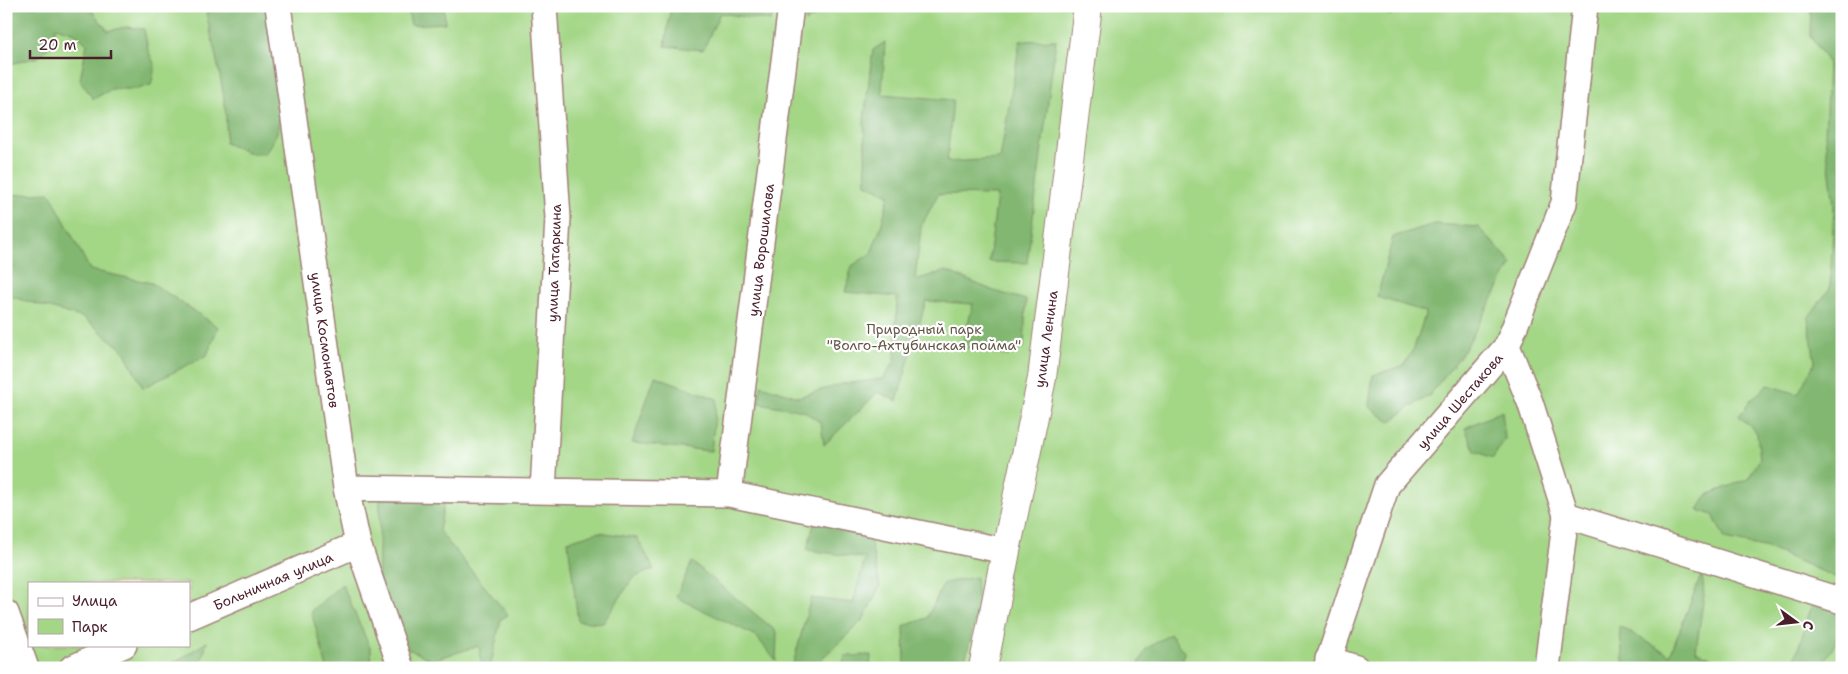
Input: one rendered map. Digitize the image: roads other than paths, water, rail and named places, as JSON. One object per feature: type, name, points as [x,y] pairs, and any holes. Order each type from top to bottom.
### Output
[{"type":"street","name":"улица Космонавтов","points":[[278,6],[346,488],[358,544],[401,668]]},
{"type":"street","name":"улица Татаркина","points":[[543,491],[558,218],[544,6]]},
{"type":"street","name":"улица Ворошилова","points":[[729,494],[791,6]]},
{"type":"street","name":"улица Ленина","points":[[983,668],[1042,378],[1088,6]]},
{"type":"street","name":"улица Шестакова","points":[[1327,664],[1387,486],[1507,346],[1564,203],[1585,6]]},
{"type":"street","points":[[1507,346],[1530,402],[1566,515],[1547,668]]},
{"type":"street","points":[[346,488],[729,494],[1006,551]]},
{"type":"street","points":[[1566,515],[1842,601]]},
{"type":"street","name":"Больничная улица","points":[[190,618],[358,544]]},
{"type":"street","points":[[6,613],[26,668]]},
{"type":"street","points":[[72,668],[122,646]]},
{"type":"street","points":[[1327,664],[1356,668]]},
{"type":"park label","name":"Природный парк \"Волго-Ахтубинская пойма\"","points":[[924,338]]}]
